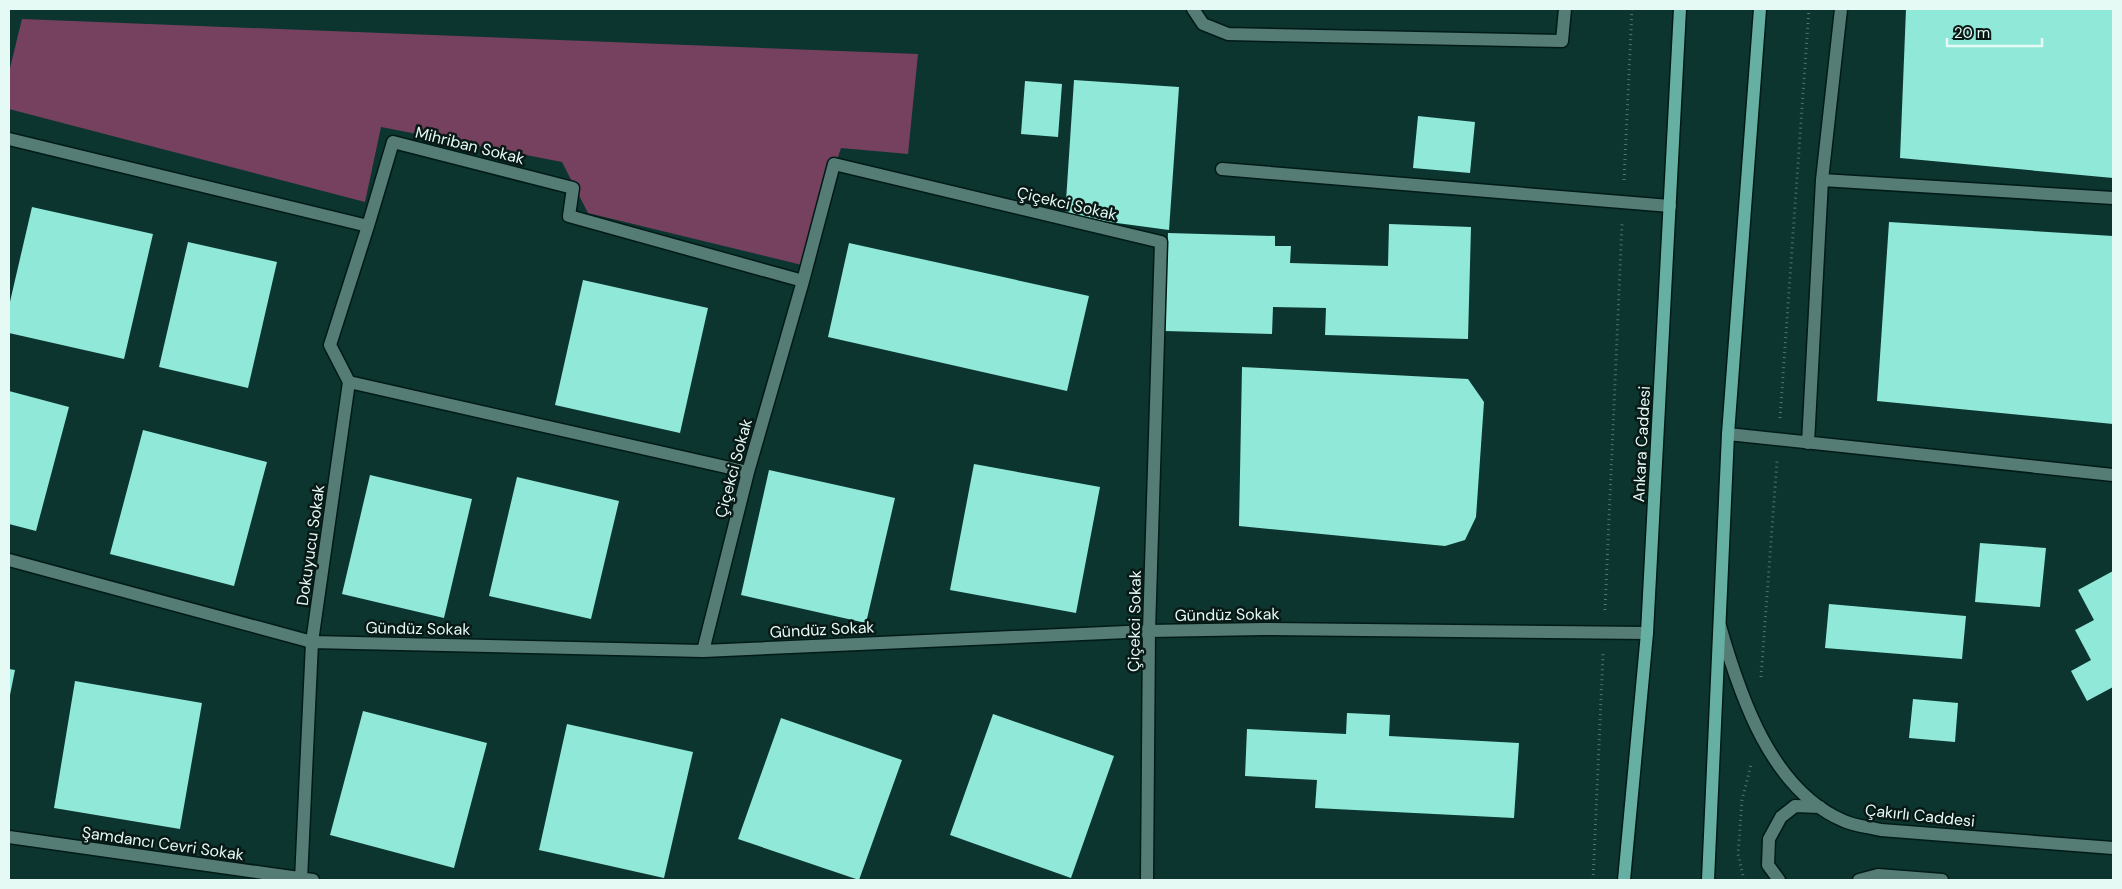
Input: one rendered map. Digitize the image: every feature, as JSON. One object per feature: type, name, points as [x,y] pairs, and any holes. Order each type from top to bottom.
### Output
[{"type":"main road","name":"Ankara Caddesi","points":[[1624,880],[1647,633],[1680,9]]},
{"type":"main road","points":[[1708,880],[1728,434],[1760,9]]},
{"type":"street","points":[[1193,9],[1203,24],[1228,34],[1562,42],[1564,9]]},
{"type":"street","points":[[1808,444],[1822,180],[1841,9]]},
{"type":"street","points":[[9,139],[368,226],[330,346],[349,382],[748,472]]},
{"type":"street","name":"Mihriban Sokak","points":[[368,226],[393,142],[573,188],[569,216],[803,282]]},
{"type":"street","name":"Çiçekci Sokak","points":[[703,651],[748,472],[803,282],[834,164],[1161,242],[1149,631],[1147,880]]},
{"type":"street","points":[[1222,169],[1670,206]]},
{"type":"street","points":[[1822,180],[2113,198]]},
{"type":"street","name":"Dokuyucu Sokak","points":[[301,880],[312,642],[349,382]]},
{"type":"street","points":[[1728,434],[2113,476]]},
{"type":"street","name":"Gündüz Sokak","points":[[9,560],[312,642],[703,651],[1149,631],[1264,629],[1647,633]]},
{"type":"street","name":"Çakırlı Caddesi","points":[[1720,625],[1736,682],[1759,733],[1790,781],[1820,808],[1844,822],[1881,830],[2113,848]]},
{"type":"street","points":[[1779,880],[1768,866],[1769,839],[1781,817],[1795,806],[1820,808]]},
{"type":"street","name":"Şamdancı Cevri Sokak","points":[[9,837],[301,880],[313,880]]},
{"type":"street","points":[[1860,880],[1878,875],[1942,880]]},
{"type":"path","points":[[1593,880],[1632,9]]},
{"type":"shaded area","points":[[22,19],[918,54],[908,154],[841,148],[802,265],[588,213],[562,162],[381,127],[365,202],[9,109],[9,72]]},
{"type":"building","points":[[1906,9],[2113,9],[2113,178],[1900,158]]},
{"type":"building","points":[[1074,80],[1179,87],[1169,230],[1065,216]]},
{"type":"building","points":[[1025,81],[1062,84],[1058,137],[1021,134]]},
{"type":"building","points":[[1418,116],[1475,122],[1470,173],[1413,168]]},
{"type":"building","points":[[32,207],[153,234],[124,359],[9,333],[9,306]]},
{"type":"building","points":[[1889,222],[2113,236],[2113,424],[1877,401]]},
{"type":"building","points":[[1389,224],[1471,227],[1468,339],[1325,335],[1326,308],[1273,307],[1272,334],[1165,331],[1168,233],[1275,236],[1275,246],[1291,246],[1290,263],[1388,266]]},
{"type":"building","points":[[188,242],[277,262],[248,388],[159,367]]},
{"type":"building","points":[[849,243],[1089,296],[1067,391],[828,337]]},
{"type":"building","points":[[583,280],[708,308],[680,433],[555,405]]},
{"type":"building","points":[[1242,367],[1468,379],[1484,402],[1476,517],[1465,540],[1445,546],[1239,526]]},
{"type":"building","points":[[9,391],[69,407],[36,531],[9,524]]},
{"type":"building","points":[[143,430],[267,462],[234,586],[110,554]]},
{"type":"building","points":[[974,464],[1100,487],[1076,613],[950,590]]},
{"type":"building","points":[[769,470],[895,498],[866,623],[741,595]]},
{"type":"building","points":[[370,475],[472,499],[444,618],[342,594]]},
{"type":"building","points":[[517,477],[619,501],[591,619],[489,596]]},
{"type":"building","points":[[1980,543],[2046,548],[2040,607],[1975,602]]},
{"type":"building","points":[[2113,571],[2113,687],[2087,701],[2071,671],[2091,660],[2075,630],[2094,620],[2078,590]]},
{"type":"building","points":[[1829,604],[1966,616],[1962,659],[1825,648]]},
{"type":"building","points":[[9,669],[15,670],[10,695],[9,695]]},
{"type":"building","points":[[75,681],[202,703],[180,829],[54,808]]},
{"type":"building","points":[[1913,699],[1958,703],[1955,742],[1909,738]]},
{"type":"building","points":[[363,711],[487,743],[454,868],[330,835]]},
{"type":"building","points":[[1347,713],[1390,715],[1389,736],[1519,743],[1514,818],[1315,808],[1317,780],[1245,776],[1247,729],[1346,734]]},
{"type":"building","points":[[993,714],[1114,756],[1071,878],[950,835]]},
{"type":"building","points":[[781,718],[902,760],[859,880],[738,839]]},
{"type":"building","points":[[567,724],[693,752],[664,878],[539,850]]}]
